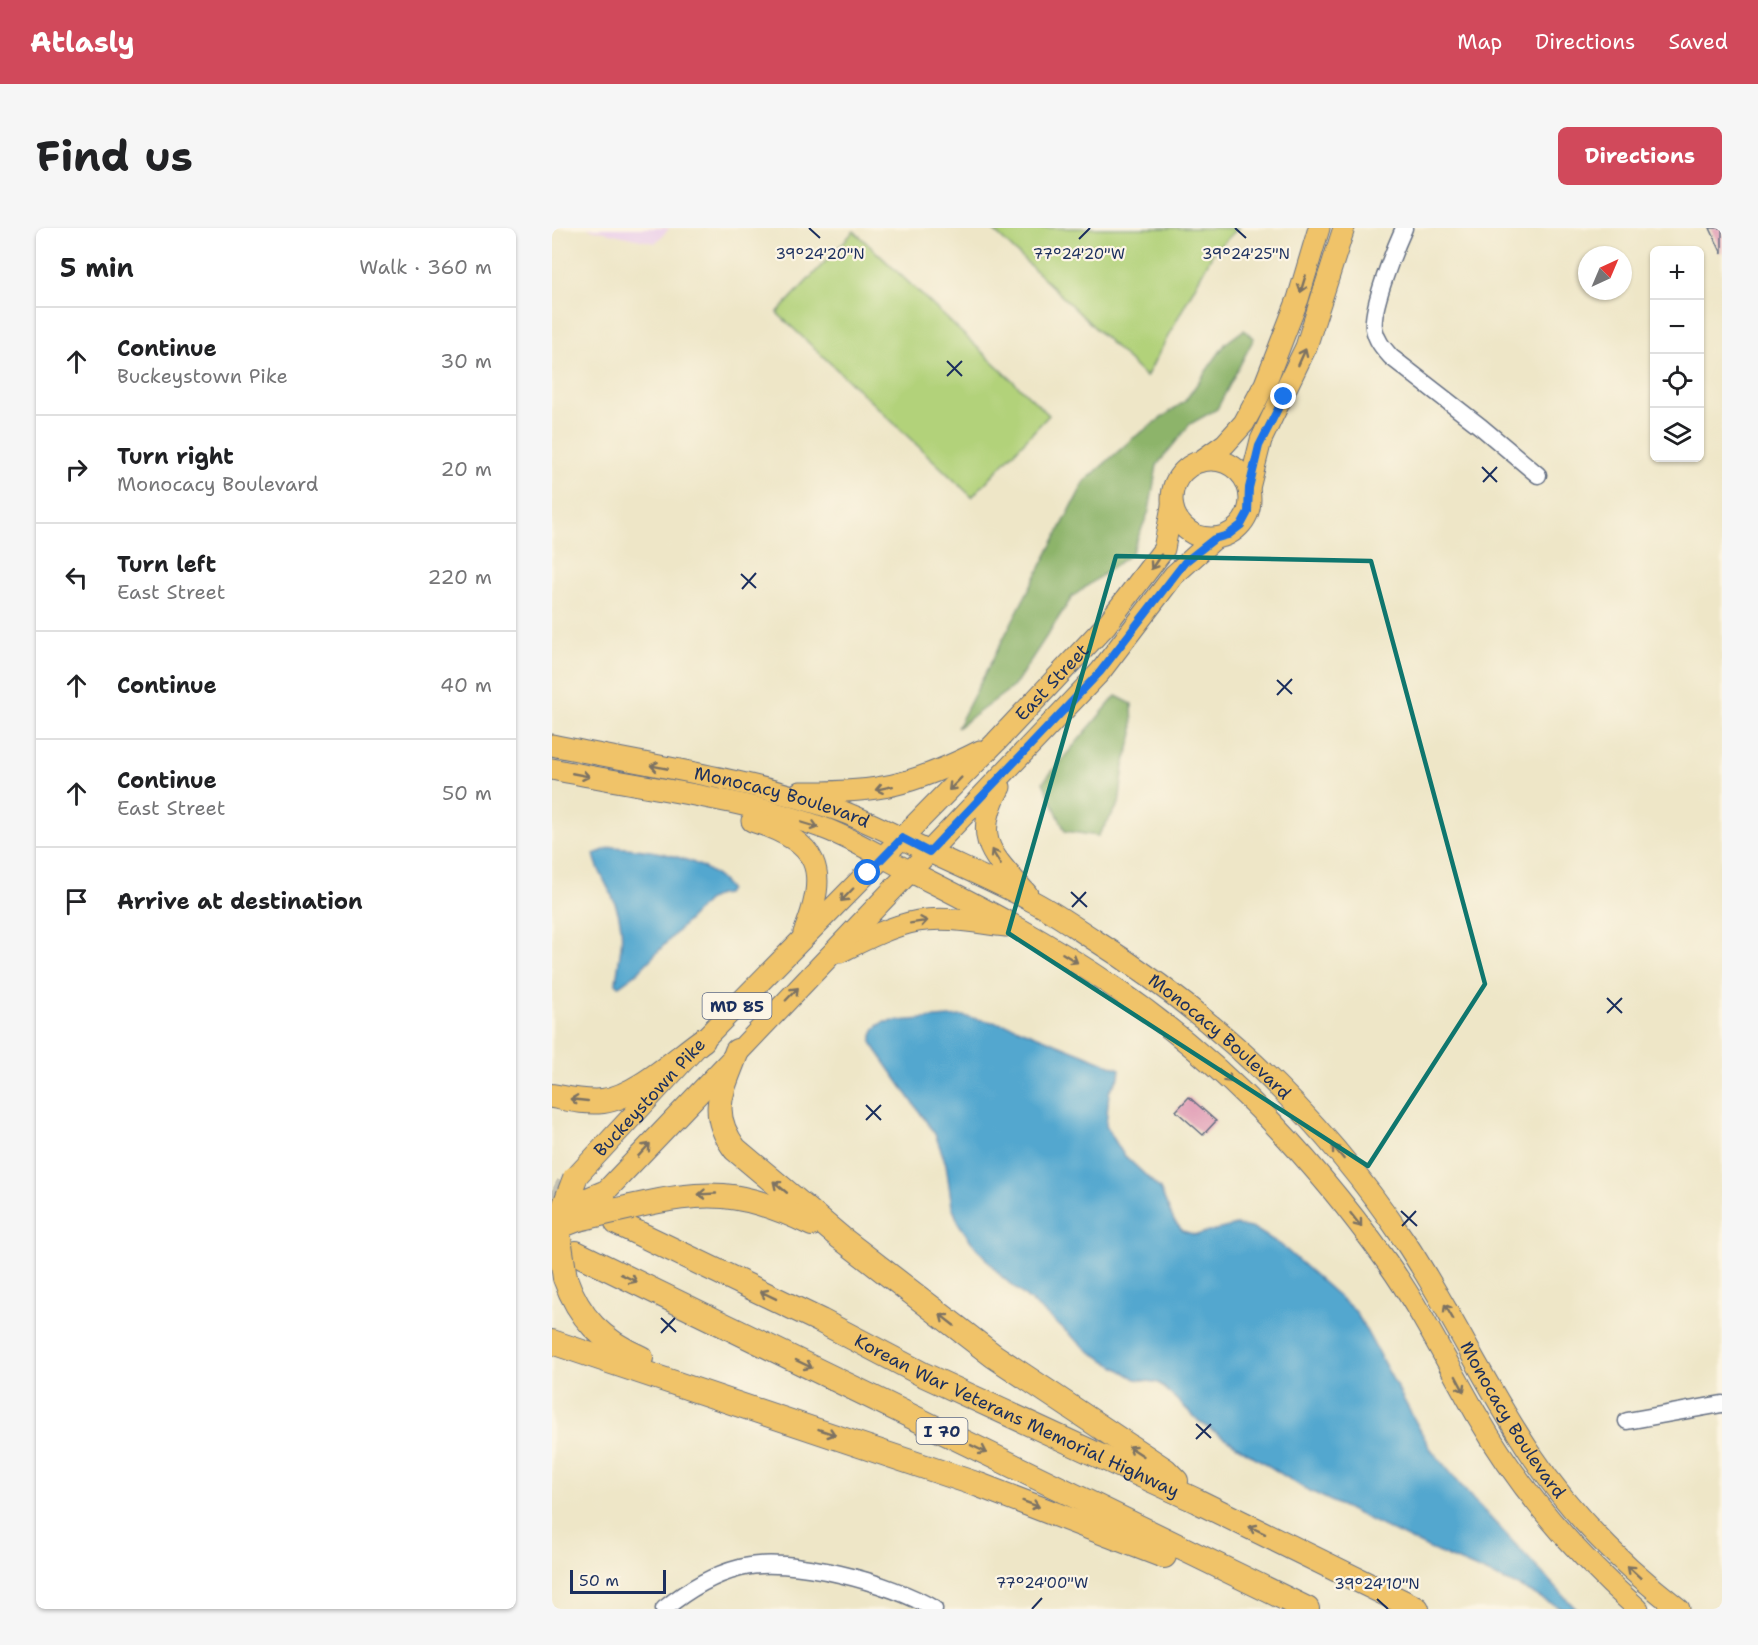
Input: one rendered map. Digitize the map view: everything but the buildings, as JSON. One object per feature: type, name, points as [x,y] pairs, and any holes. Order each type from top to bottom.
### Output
[{"type":"highway","points":[[552,1096],[580,1101],[605,1101],[616,1097],[648,1080],[703,1040]]},
{"type":"highway","points":[[737,1051],[718,1115],[723,1133],[735,1149],[841,1238],[994,1356],[1165,1470],[1197,1501]]},
{"type":"highway","points":[[575,1178],[563,1227],[565,1278],[579,1310],[603,1337],[620,1348],[749,1406]]},
{"type":"highway","points":[[563,1227],[604,1193]]},
{"type":"highway","points":[[563,1227],[624,1215],[680,1196],[717,1193],[758,1202],[800,1218],[841,1238]]},
{"type":"highway","name":"Korean War Veterans Memorial Highway","points":[[624,1215],[922,1374],[1197,1501],[1417,1609]]},
{"type":"highway","name":"I 70","points":[[563,1227],[1307,1609]]},
{"type":"highway","points":[[552,1342],[749,1406],[1087,1524],[1285,1609]]},
{"type":"main road","points":[[1319,228],[1298,299],[1265,384],[1244,423],[1225,444],[1183,471],[1172,492],[1172,506],[1178,521],[1191,533],[1202,538],[1214,539],[1228,535],[1241,525],[1248,512],[1249,488],[1261,440],[1306,347],[1344,228]]},
{"type":"main road","points":[[1201,461],[1216,460],[1227,464],[1240,473],[1249,488]]},
{"type":"main road","name":"East Street","points":[[902,838],[1106,625],[1164,549],[1172,506]]},
{"type":"main road","name":"East Street","points":[[910,871],[1100,672],[1180,568],[1214,539]]},
{"type":"main road","points":[[777,792],[876,790],[910,782],[945,769],[996,742]]},
{"type":"main road","name":"Monocacy Boulevard","points":[[552,745],[777,792],[838,810],[1033,901],[1139,968],[1185,1003],[1234,1044],[1313,1122],[1371,1193],[1448,1310],[1500,1405],[1553,1485],[1581,1519],[1617,1556],[1679,1609]]},
{"type":"main road","points":[[1014,762],[987,810],[987,840],[996,860],[1033,901]]},
{"type":"main road","name":"Monocacy Boulevard","points":[[552,769],[776,814],[827,830],[1020,928],[1118,990],[1168,1028],[1212,1064],[1317,1170],[1406,1289],[1478,1418],[1535,1502],[1569,1543],[1638,1609]]},
{"type":"main road","points":[[609,781],[772,827],[806,849],[815,864],[819,891],[800,943]]},
{"type":"main road","name":"Buckeystown Pike","points":[[575,1178],[703,1040],[902,838]]},
{"type":"main road","name":"Buckeystown Pike","points":[[604,1193],[910,871]]},
{"type":"main road","points":[[826,959],[878,934],[917,921],[952,920],[1020,928]]},
{"type":"lane","points":[[1404,228],[1376,304],[1374,329],[1379,344],[1391,357],[1538,475]]},
{"type":"lane","points":[[1627,1421],[1722,1404]]},
{"type":"lane","points":[[664,1609],[686,1592],[741,1567],[773,1566],[831,1571],[863,1580],[934,1609]]},
{"type":"highlighted area","points":[[1116,556],[1371,561],[1485,984],[1368,1166],[1008,933]]},
{"type":"shaded area","points":[[586,228],[670,228],[655,243]]},
{"type":"green space","points":[[991,228],[1238,228],[1213,253],[1146,377]]},
{"type":"green space","points":[[854,231],[1049,415],[972,497],[777,313]]},
{"type":"green space","points":[[1244,330],[1254,338],[1217,409],[1190,424],[1157,465],[1149,511],[1131,554],[1072,597],[1014,686],[957,728],[1085,481],[1132,439],[1185,401],[1226,343]]},
{"type":"green space","points":[[1116,696],[1132,704],[1133,734],[1124,766],[1119,804],[1098,836],[1065,831],[1043,782]]},
{"type":"water","points":[[612,847],[676,856],[706,869],[729,889],[726,894],[718,895],[707,901],[637,973],[619,986],[616,983],[621,927],[613,899],[594,854]]},
{"type":"water","points":[[962,1016],[1013,1026],[1120,1069],[1119,1077],[1109,1092],[1106,1126],[1123,1154],[1160,1189],[1174,1221],[1183,1231],[1196,1235],[1236,1225],[1255,1229],[1281,1245],[1356,1312],[1430,1448],[1469,1495],[1576,1609],[1562,1609],[1520,1587],[1430,1549],[1302,1487],[1201,1423],[1159,1383],[1136,1379],[1089,1351],[1001,1276],[959,1224],[952,1206],[946,1164],[935,1134],[872,1044],[874,1030],[885,1022]]},
{"type":"tunnel","points":[[552,1190],[586,1207]]},
{"type":"route","points":[[868,873],[902,838],[929,852],[1100,672],[1125,643],[1185,562],[1214,539],[1228,535],[1241,525],[1248,512],[1253,462],[1261,440],[1284,397]]}]
